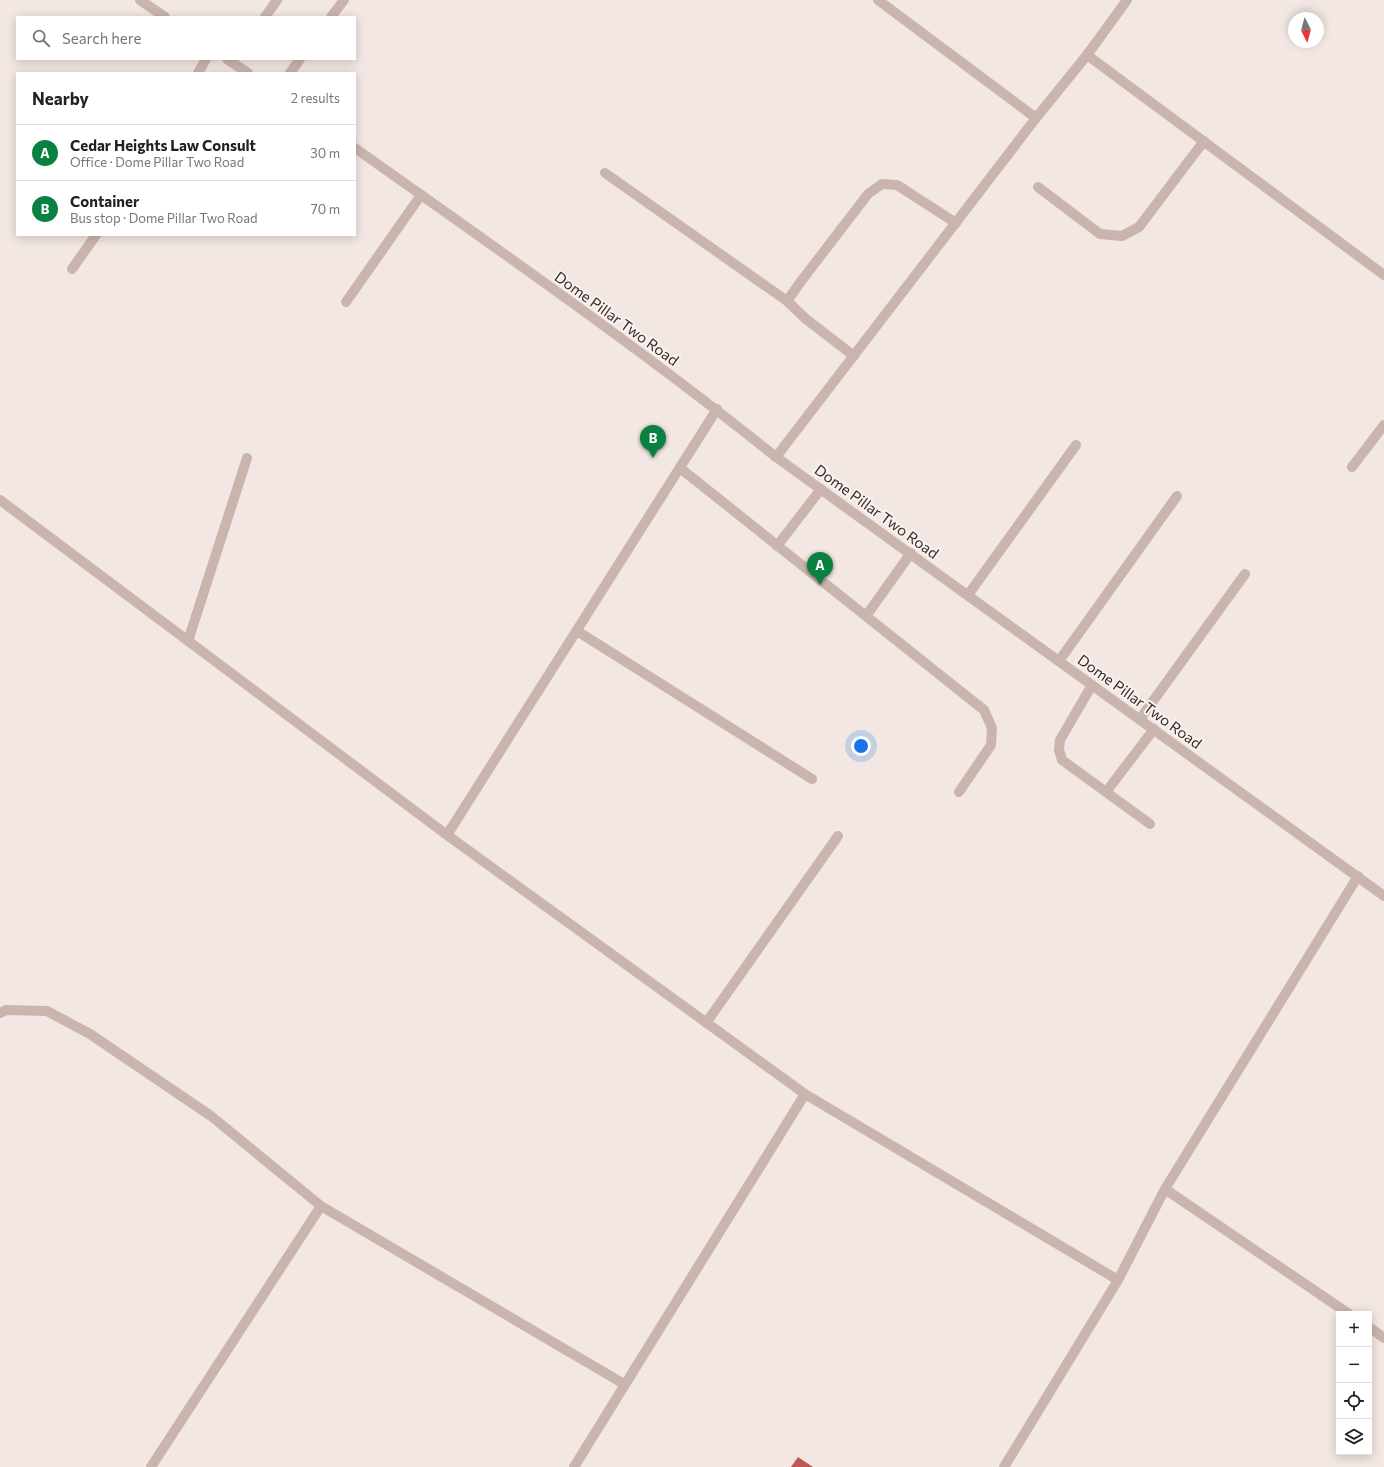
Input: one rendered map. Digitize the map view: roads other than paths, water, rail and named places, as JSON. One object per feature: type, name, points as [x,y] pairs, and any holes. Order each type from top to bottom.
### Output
[{"type":"street","points":[[140,0],[164,16]]},
{"type":"street","points":[[266,16],[277,0]]},
{"type":"street","points":[[332,16],[344,0]]},
{"type":"street","points":[[878,0],[1036,118]]},
{"type":"street","points":[[776,457],[1036,118],[1087,55],[1126,0]]},
{"type":"street","points":[[1087,55],[1384,275]]},
{"type":"street","points":[[199,72],[205,60]]},
{"type":"street","points":[[231,60],[247,72]]},
{"type":"street","points":[[291,72],[299,60]]},
{"type":"street","points":[[1038,187],[1100,234],[1122,236],[1140,227],[1204,141]]},
{"type":"street","name":"Dome Pillar Two Road","points":[[356,149],[514,261],[717,409],[776,457],[1384,896]]},
{"type":"street","points":[[605,173],[787,302],[806,319],[854,356]]},
{"type":"street","points":[[787,302],[868,194],[882,184],[897,185],[956,223]]},
{"type":"street","points":[[346,302],[421,195]]},
{"type":"street","points":[[72,269],[95,236]]},
{"type":"street","points":[[447,835],[717,409]]},
{"type":"street","points":[[1352,467],[1384,425]]},
{"type":"street","points":[[968,595],[1076,445]]},
{"type":"street","points":[[188,641],[247,458]]},
{"type":"street","points":[[680,468],[984,710],[992,728],[991,745],[959,792]]},
{"type":"street","points":[[777,546],[821,489]]},
{"type":"street","points":[[1059,661],[1177,496]]},
{"type":"street","points":[[0,500],[447,835],[805,1094],[1118,1280]]},
{"type":"street","points":[[866,616],[911,553]]},
{"type":"street","points":[[1140,719],[1246,574]]},
{"type":"street","points":[[577,631],[812,779]]},
{"type":"street","points":[[1092,685],[1060,740],[1059,750],[1062,760],[1150,824]]},
{"type":"street","points":[[1106,792],[1154,729]]},
{"type":"street","points":[[706,1023],[838,836]]},
{"type":"street","points":[[1004,1467],[1118,1280],[1165,1189],[1358,876]]},
{"type":"street","points":[[0,1013],[6,1010],[47,1011],[90,1034],[211,1116],[320,1206],[624,1384]]},
{"type":"street","points":[[574,1467],[805,1094]]},
{"type":"street","points":[[1165,1189],[1345,1311]]},
{"type":"street","points":[[151,1467],[320,1206]]},
{"type":"street","points":[[1372,1330],[1384,1338]]},
{"type":"place","name":"Container","points":[[653,458]]},
{"type":"place","name":"Cedar Heights Law Consult","points":[[820,585]]}]
